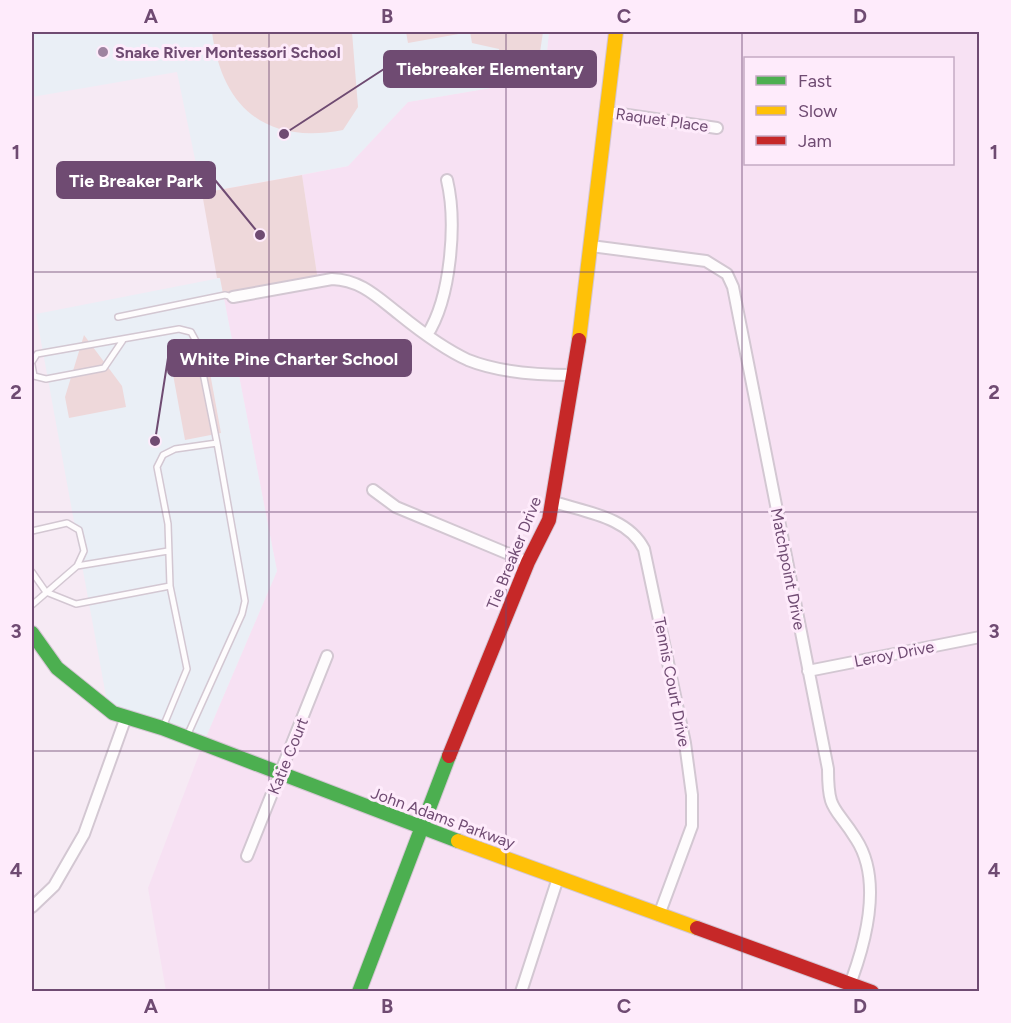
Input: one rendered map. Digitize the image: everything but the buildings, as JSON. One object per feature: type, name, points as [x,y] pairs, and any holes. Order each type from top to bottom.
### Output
[{"type":"street","name":"Tie Breaker Drive","points":[[359,992],[421,828],[528,561],[549,520],[554,502],[591,246],[616,32]]},
{"type":"street","name":"Raquet Place","points":[[607,112],[717,128]]},
{"type":"street","points":[[427,335],[437,320],[445,297],[453,206],[447,180]]},
{"type":"street","name":"Matchpoint Drive","points":[[591,246],[706,261],[727,274],[733,287],[828,769],[827,794],[830,805],[858,840],[868,878],[870,916],[848,988]]},
{"type":"street","points":[[233,297],[332,279],[347,280],[369,289],[427,335],[468,360],[489,367],[572,375]]},
{"type":"street","points":[[373,490],[396,507],[528,561]]},
{"type":"street","name":"Tennis Court Drive","points":[[554,502],[620,523],[638,538],[644,549],[685,743],[692,795],[692,826],[659,915]]},
{"type":"street","name":"John Adams Parkway","points":[[32,633],[57,668],[113,713],[162,728],[848,988],[872,992]]},
{"type":"street","name":"Leroy Drive","points":[[808,671],[980,637]]},
{"type":"street","name":"Katie Court","points":[[247,856],[327,656]]},
{"type":"street","points":[[32,907],[54,886],[84,834],[126,717]]},
{"type":"street","points":[[521,992],[558,878]]},
{"type":"lane","points":[[118,317],[225,295],[233,297]]},
{"type":"lane","points":[[123,340],[104,368],[46,379],[34,376],[32,364],[37,354],[179,329],[191,332],[197,344],[245,601],[242,614],[186,738]]},
{"type":"lane","points":[[162,728],[187,669],[170,586],[168,525],[157,467],[163,455],[175,449],[217,443]]},
{"type":"lane","points":[[32,531],[67,523],[79,530],[84,551],[78,566],[32,605]]},
{"type":"lane","points":[[78,566],[168,551]]},
{"type":"lane","points":[[32,572],[46,592],[76,604],[170,586]]},
{"type":"shaded area","points":[[32,32],[549,32],[544,79],[408,102],[348,166],[202,193],[177,72],[32,97]]},
{"type":"shaded area","points":[[212,32],[352,32],[358,107],[343,130],[316,133],[291,132],[270,126],[252,115],[238,100],[226,81],[217,59]]},
{"type":"shaded area","points":[[406,32],[470,32],[408,43]]},
{"type":"shaded area","points":[[470,32],[543,32],[539,59],[509,54],[500,56],[499,49],[472,43]]},
{"type":"shaded area","points":[[549,32],[979,32],[979,991],[166,991],[148,888],[203,744],[277,571],[224,299],[318,281],[302,175],[348,166],[408,102],[544,79]]},
{"type":"shaded area","points":[[302,175],[318,281],[224,299],[220,278],[217,278],[202,193]]},
{"type":"shaded area","points":[[220,278],[277,571],[203,744],[108,707],[36,314]]},
{"type":"shaded area","points":[[84,335],[122,386],[126,407],[69,418],[65,397]]},
{"type":"shaded area","points":[[208,362],[221,433],[185,440],[172,369]]},
{"type":"traffic: fast","points":[[32,633],[57,668],[113,713],[162,728],[458,841]]},
{"type":"traffic: fast","points":[[359,992],[449,756]]},
{"type":"traffic: slow","points":[[579,340],[616,32]]},
{"type":"traffic: slow","points":[[458,841],[697,928]]},
{"type":"traffic: jam","points":[[449,756],[528,562],[549,520],[579,340]]},
{"type":"traffic: jam","points":[[697,928],[872,992]]},
{"type":"place","name":"Snake River Montessori School","points":[[103,52]]},
{"type":"place","name":"Tiebreaker Elementary","points":[[284,134]]},
{"type":"place","name":"Tie Breaker Park","points":[[260,235]]},
{"type":"place","name":"White Pine Charter School","points":[[155,441]]}]
